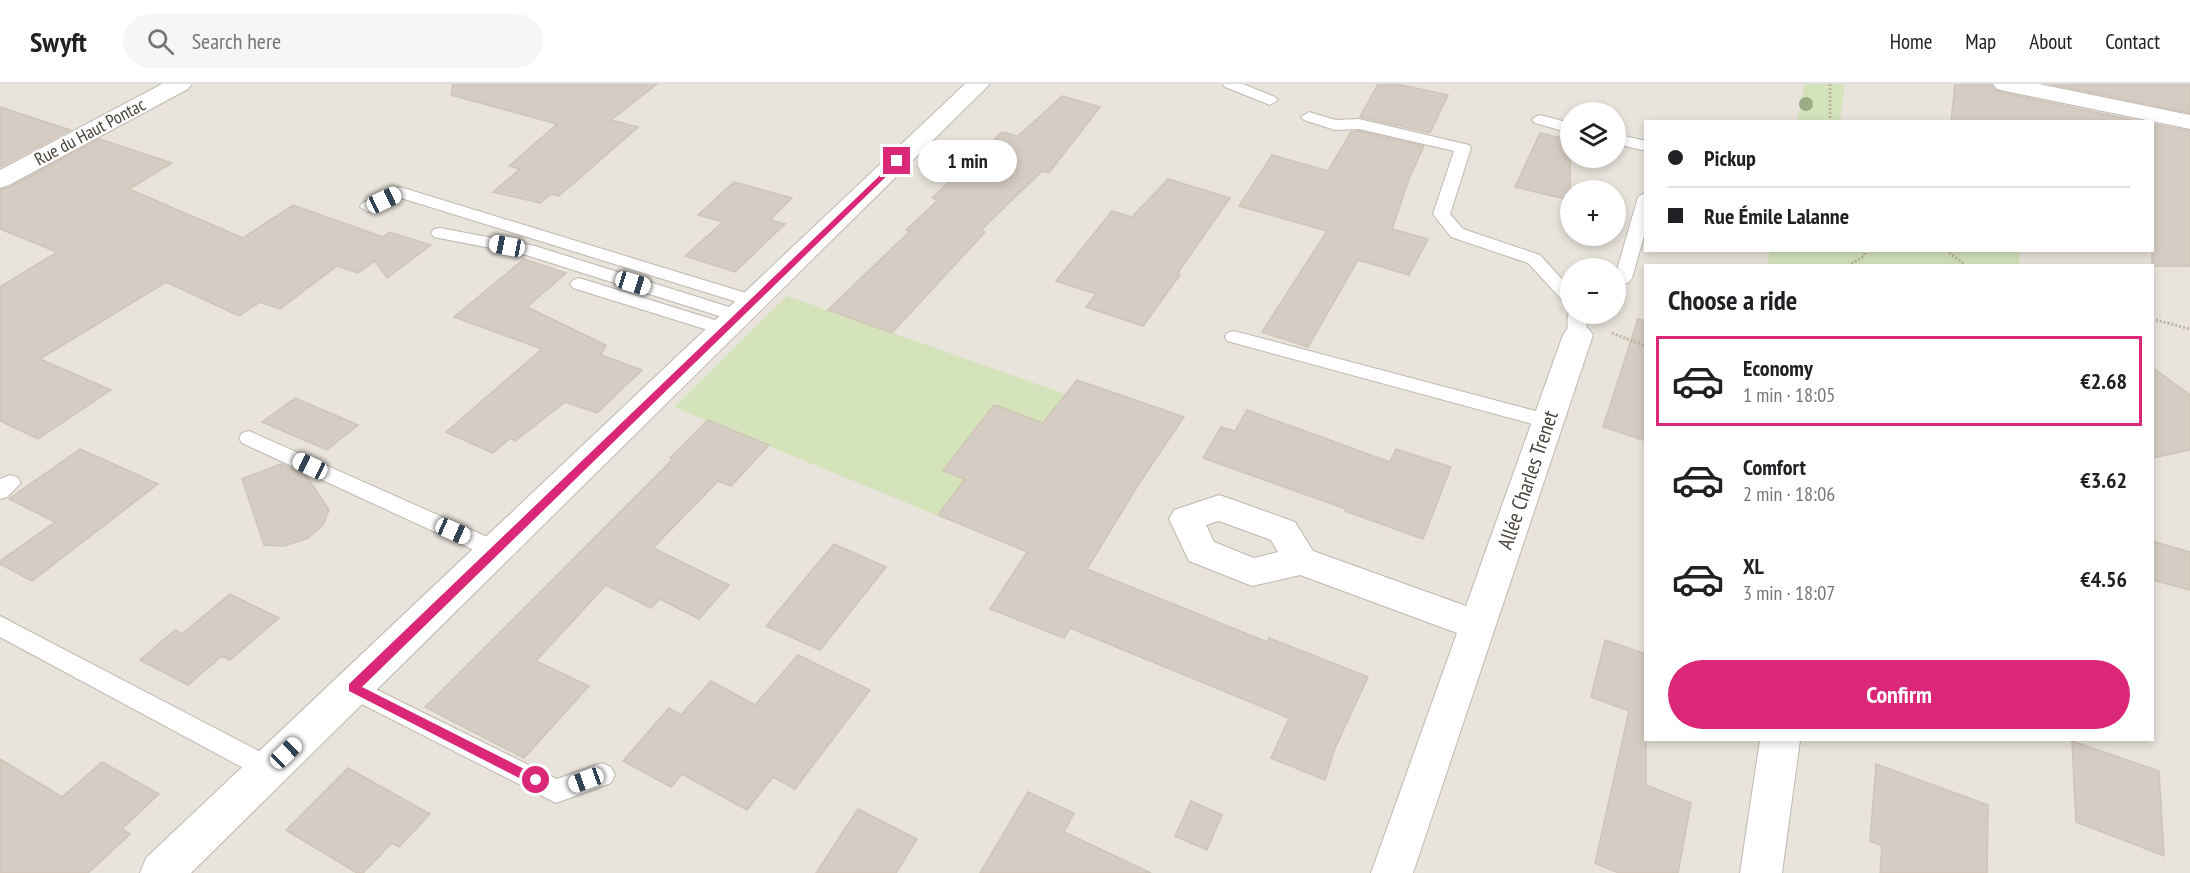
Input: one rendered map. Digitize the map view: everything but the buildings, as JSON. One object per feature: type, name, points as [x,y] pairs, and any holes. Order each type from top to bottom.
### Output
[{"type":"street","name":"Rue du Haut Pontac","points":[[0,180],[180,84]]},
{"type":"street","points":[[161,873],[978,84]]},
{"type":"street","points":[[2005,84],[2190,122]]},
{"type":"street","name":"Allée Charles Trenet","points":[[1392,873],[1548,422],[1577,324]]},
{"type":"street","points":[[1301,561],[1478,626]]},
{"type":"street","points":[[1761,873],[1780,741]]},
{"type":"lane","points":[[1230,84],[1270,100]]},
{"type":"lane","points":[[1309,117],[1335,124],[1359,124],[1463,148],[1441,214],[1457,233],[1534,259],[1560,287]]},
{"type":"lane","points":[[1540,120],[1560,125]]},
{"type":"lane","points":[[1626,141],[1644,146]]},
{"type":"lane","points":[[368,207],[400,192],[738,315]]},
{"type":"lane","points":[[1626,267],[1644,204]]},
{"type":"lane","points":[[440,233],[529,250],[738,315]]},
{"type":"lane","points":[[579,284],[738,315]]},
{"type":"lane","points":[[1234,337],[1548,422]]},
{"type":"lane","points":[[249,438],[495,550]]},
{"type":"lane","points":[[0,626],[269,769]]},
{"type":"lane","points":[[353,688],[556,791],[602,775]]},
{"type":"path","points":[[1830,84],[1830,120]]},
{"type":"path","points":[[1851,264],[1864,256],[1865,252]]},
{"type":"path","points":[[1948,252],[1964,264]]},
{"type":"path","points":[[2154,320],[2190,329]]},
{"type":"shaded area","points":[[0,84],[2190,84],[2190,873],[0,873]]},
{"type":"green space","points":[[1805,84],[1845,84],[1840,120],[1797,120]]},
{"type":"green space","points":[[1770,252],[2019,252],[2019,264],[1767,264]]},
{"type":"green space","points":[[787,296],[1094,404],[1002,542],[674,407]]},
{"type":"route","points":[[536,780],[353,688],[897,161]]}]
